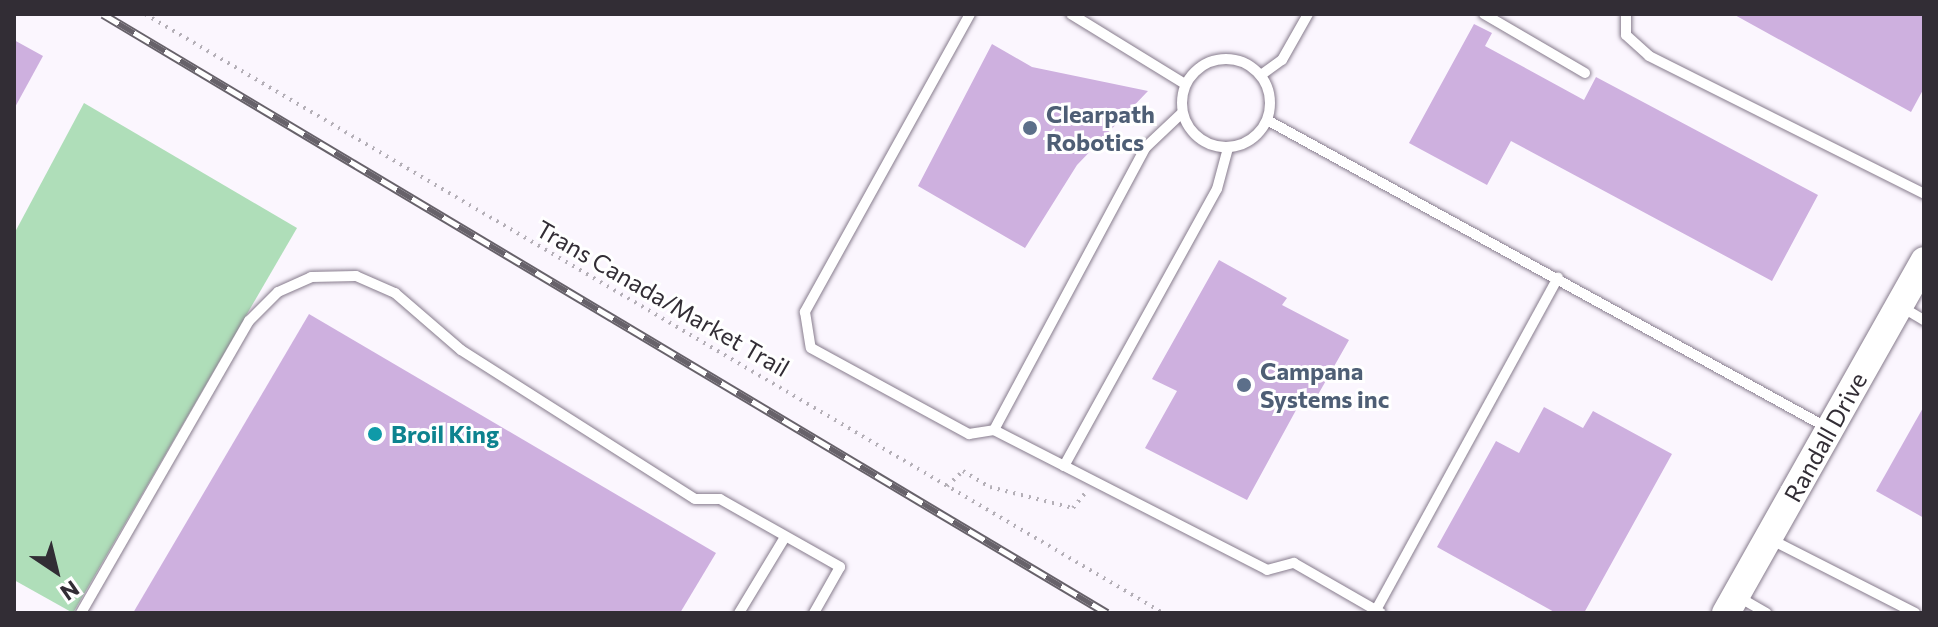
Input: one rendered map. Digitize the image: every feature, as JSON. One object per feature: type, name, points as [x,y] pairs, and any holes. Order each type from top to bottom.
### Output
[{"type":"street","name":"Randall Drive","points":[[1731,604],[1924,261]]},
{"type":"lane","points":[[970,14],[805,312],[805,331],[811,348],[969,434],[994,430],[1267,570],[1294,563],[1379,612],[1558,277]]},
{"type":"lane","points":[[1071,14],[1185,84]]},
{"type":"lane","points":[[1261,75],[1282,60],[1308,14]]},
{"type":"lane","points":[[1484,14],[1585,73]]},
{"type":"lane","points":[[1626,14],[1626,35],[1649,56],[1924,194]]},
{"type":"lane","points":[[1222,58],[1248,64],[1261,75],[1269,89],[1267,120],[1252,139],[1228,148],[1200,139],[1182,113],[1185,84],[1195,71],[1222,58]]},
{"type":"lane","points":[[994,430],[1146,147],[1182,113]]},
{"type":"lane","points":[[1267,120],[1830,429]]},
{"type":"lane","points":[[1064,466],[1217,189],[1228,148]]},
{"type":"lane","points":[[81,613],[249,321],[278,292],[311,277],[356,276],[395,293],[461,350],[695,499],[720,499],[840,567],[814,613]]},
{"type":"lane","points":[[1899,305],[1924,320]]},
{"type":"lane","points":[[739,613],[785,537]]},
{"type":"lane","points":[[1768,538],[1915,613]]},
{"type":"lane","points":[[1731,604],[1766,613]]},
{"type":"path","name":"Trans Canada/Market Trail","points":[[145,14],[1163,613]]},
{"type":"path","points":[[947,486],[963,471],[990,487],[1073,508],[1094,481]]},
{"type":"green space","points":[[84,103],[297,228],[73,613],[14,580],[14,234]]},
{"type":"building","points":[[1733,14],[1924,14],[1924,88],[1911,112]]},
{"type":"building","points":[[1474,24],[1492,33],[1485,46],[1584,100],[1596,77],[1818,195],[1772,281],[1511,141],[1487,185],[1409,143]]},
{"type":"building","points":[[14,40],[43,56],[14,109]]},
{"type":"building","name":"Clearpath Robotics","points":[[992,44],[1032,67],[1148,91],[1077,165],[1025,248],[918,186]]},
{"type":"building","name":"Campana Systems inc","points":[[1219,260],[1287,298],[1282,305],[1349,340],[1311,407],[1301,401],[1247,500],[1145,448],[1177,391],[1152,379]]},
{"type":"building","name":"Broil King","points":[[309,314],[716,553],[680,613],[133,613]]},
{"type":"building","points":[[1924,406],[1924,518],[1876,491]]},
{"type":"building","points":[[1544,407],[1583,428],[1593,411],[1672,454],[1584,613],[1556,613],[1437,547],[1496,441],[1519,453]]},
{"type":"railway","points":[[103,14],[1107,613]]},
{"type":"place","name":"Clearpath Robotics","points":[[1030,128]]},
{"type":"place","name":"Campana Systems inc","points":[[1244,385]]},
{"type":"place","name":"Broil King","points":[[375,434]]}]
